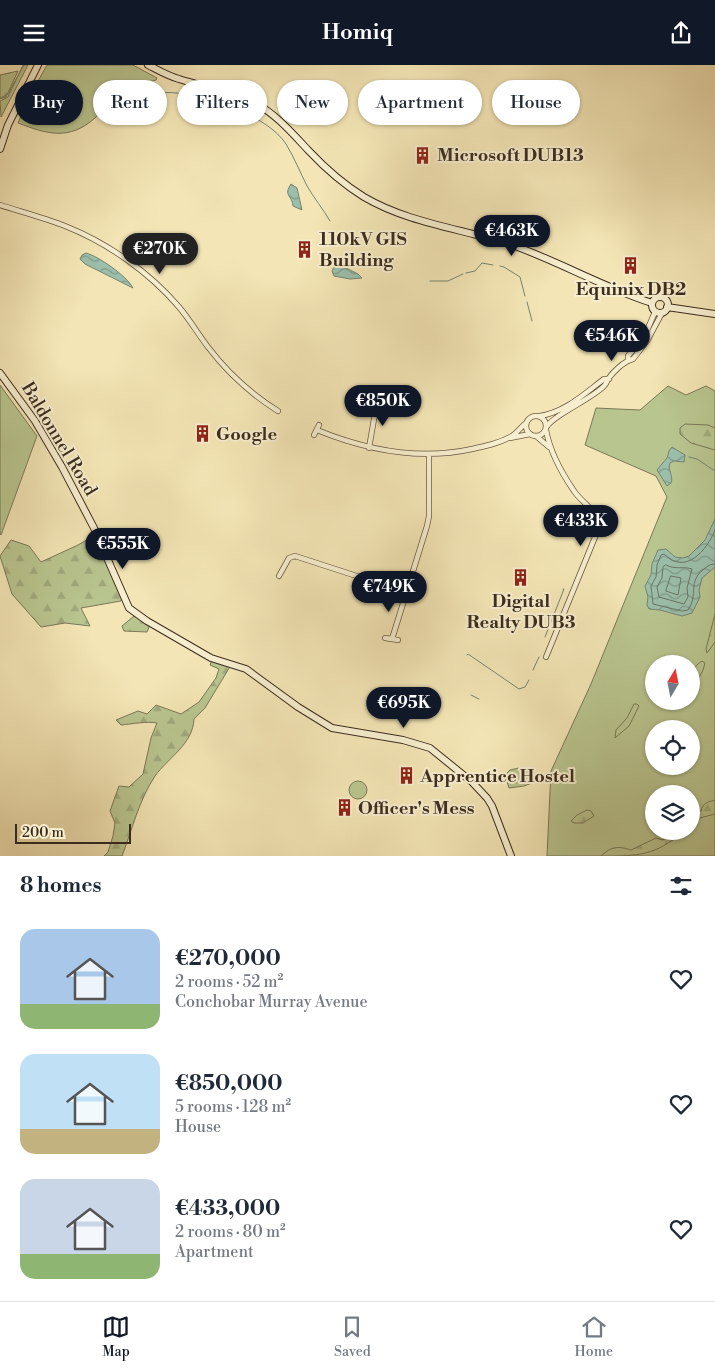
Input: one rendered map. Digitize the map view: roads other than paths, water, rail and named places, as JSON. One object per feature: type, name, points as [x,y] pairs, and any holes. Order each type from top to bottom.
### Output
[{"type":"street","points":[[0,149],[9,123],[38,65]]},
{"type":"street","points":[[148,65],[173,77],[226,92],[260,106],[282,122],[341,181],[378,205],[412,218],[474,233],[517,247],[600,284],[652,303]]},
{"type":"street","points":[[0,205],[79,232],[96,240],[127,260],[161,288],[180,308],[229,371],[248,389],[278,411]]},
{"type":"street","points":[[314,435],[318,427],[342,440],[369,448],[409,454],[429,454],[460,452],[507,439],[542,434],[552,420],[578,405],[605,385],[608,379],[640,351],[662,311],[666,300],[661,297],[654,299],[652,308],[662,311],[715,314]]},
{"type":"street","name":"Baldonnel Road","points":[[0,373],[35,421],[67,475],[94,528],[129,607],[147,621],[211,658],[246,669],[298,707],[332,728],[403,740],[430,748],[488,798],[511,856]]},
{"type":"street","points":[[507,439],[519,431],[531,417],[556,412],[576,401],[604,379],[608,379]]},
{"type":"street","points":[[369,448],[374,419],[383,402],[375,399]]},
{"type":"street","points":[[539,416],[544,419],[549,447],[575,493],[599,519],[600,525],[546,657]]},
{"type":"street","points":[[526,423],[526,429],[549,447]]},
{"type":"street","points":[[392,639],[429,516],[429,454]]},
{"type":"street","points":[[279,576],[289,558],[295,555],[412,594]]},
{"type":"street","points":[[385,638],[398,640]]},
{"type":"water","points":[[291,184],[297,188],[302,210],[293,206],[288,193]]},
{"type":"water","points":[[86,253],[112,267],[133,288],[85,264],[80,259]]},
{"type":"water","points":[[336,263],[362,278],[350,279],[334,276],[332,271]]},
{"type":"water","points":[[672,447],[685,455],[684,462],[674,461],[670,463],[669,468],[672,480],[667,486],[657,470],[667,458]]},
{"type":"water","points":[[715,519],[715,567],[702,578],[699,590],[700,597],[692,613],[682,616],[649,609],[645,586],[651,575],[652,564],[658,550],[666,549],[675,557],[683,558],[689,556],[705,540]]},
{"type":"waterway","points":[[0,98],[10,93],[23,65]]},
{"type":"waterway","points":[[167,93],[190,95],[221,103],[252,116],[266,125],[286,144],[307,186],[330,221]]},
{"type":"waterway","points":[[466,273],[475,271],[482,263],[493,265]]},
{"type":"waterway","points":[[500,266],[520,277],[525,296]]},
{"type":"waterway","points":[[430,281],[448,281],[463,274]]},
{"type":"waterway","points":[[527,302],[532,321]]},
{"type":"waterway","points":[[689,457],[697,459],[715,471]]},
{"type":"waterway","points":[[545,637],[563,589]]},
{"type":"waterway","points":[[467,655],[519,689],[525,687],[529,680]]},
{"type":"waterway","points":[[533,670],[539,657]]},
{"type":"waterway","points":[[471,695],[479,699]]},
{"type":"place","name":"Microsoft DUB13","points":[[423,155]]},
{"type":"place","name":"110kV GIS Building","points":[[305,249]]},
{"type":"place","name":"Equinix DB2","points":[[631,266]]},
{"type":"place","name":"Google","points":[[202,434]]},
{"type":"place","name":"Digital Realty DUB3","points":[[521,578]]},
{"type":"place","name":"Apprentice Hostel","points":[[406,776]]},
{"type":"place","name":"Officer's Mess","points":[[344,808]]}]
